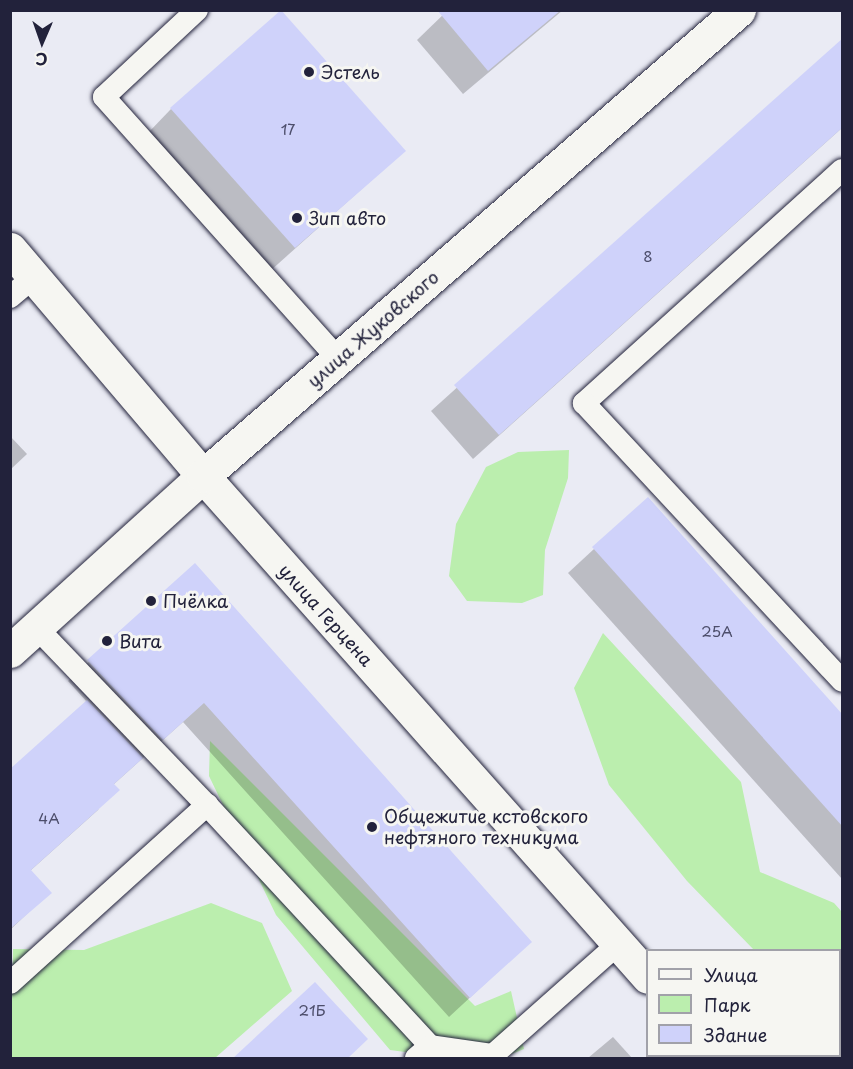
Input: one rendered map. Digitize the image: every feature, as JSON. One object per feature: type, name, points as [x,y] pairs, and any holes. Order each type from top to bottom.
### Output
[{"type":"street","name":"улица Жуковского","points":[[10,651],[203,476],[739,10]]},
{"type":"street","name":"улица Герцена","points":[[10,249],[203,476],[646,975]]},
{"type":"lane","points":[[197,10],[104,97],[338,359]]},
{"type":"lane","points":[[843,170],[584,403],[843,681]]},
{"type":"lane","points":[[10,297],[35,276]]},
{"type":"lane","points":[[37,628],[207,805],[429,1054],[493,1055],[618,944]]},
{"type":"lane","points":[[10,983],[207,805]]},
{"type":"green space","points":[[569,450],[568,478],[545,550],[543,595],[522,603],[467,601],[449,576],[456,524],[486,467],[518,452]]},
{"type":"green space","points":[[603,633],[741,782],[760,872],[834,903],[842,912],[842,1036],[841,949],[753,949],[687,881],[609,785],[574,688]]},
{"type":"green space","points":[[210,741],[475,1006],[511,991],[524,1049],[502,1058],[451,1058],[390,1050],[276,915],[209,776]]},
{"type":"green space","points":[[211,903],[262,923],[292,991],[215,1058],[11,1058],[13,949],[84,950]]},
{"type":"building","points":[[281,10],[406,151],[295,248],[170,108]]},
{"type":"building","points":[[437,10],[561,10],[488,71]]},
{"type":"building","points":[[843,38],[843,127],[499,435],[454,385]]},
{"type":"building","points":[[648,497],[843,715],[843,827],[592,547]]},
{"type":"building","name":"Общежитие кстовского нефтяного техникума","points":[[195,563],[532,942],[470,998],[204,703],[163,740],[87,660]]},
{"type":"building","points":[[87,700],[143,758],[114,784],[120,790],[31,870],[52,893],[10,929],[10,769]]},
{"type":"building","points":[[315,982],[368,1039],[347,1059],[232,1059]]},
{"type":"place","name":"Эстель","points":[[309,72]]},
{"type":"place","name":"Зип авто","points":[[297,218]]},
{"type":"place","name":"Пчёлка","points":[[151,601]]},
{"type":"place","name":"Вита","points":[[107,641]]},
{"type":"place","name":"Общежитие кстовского нефтяного техникума","points":[[372,827]]}]
